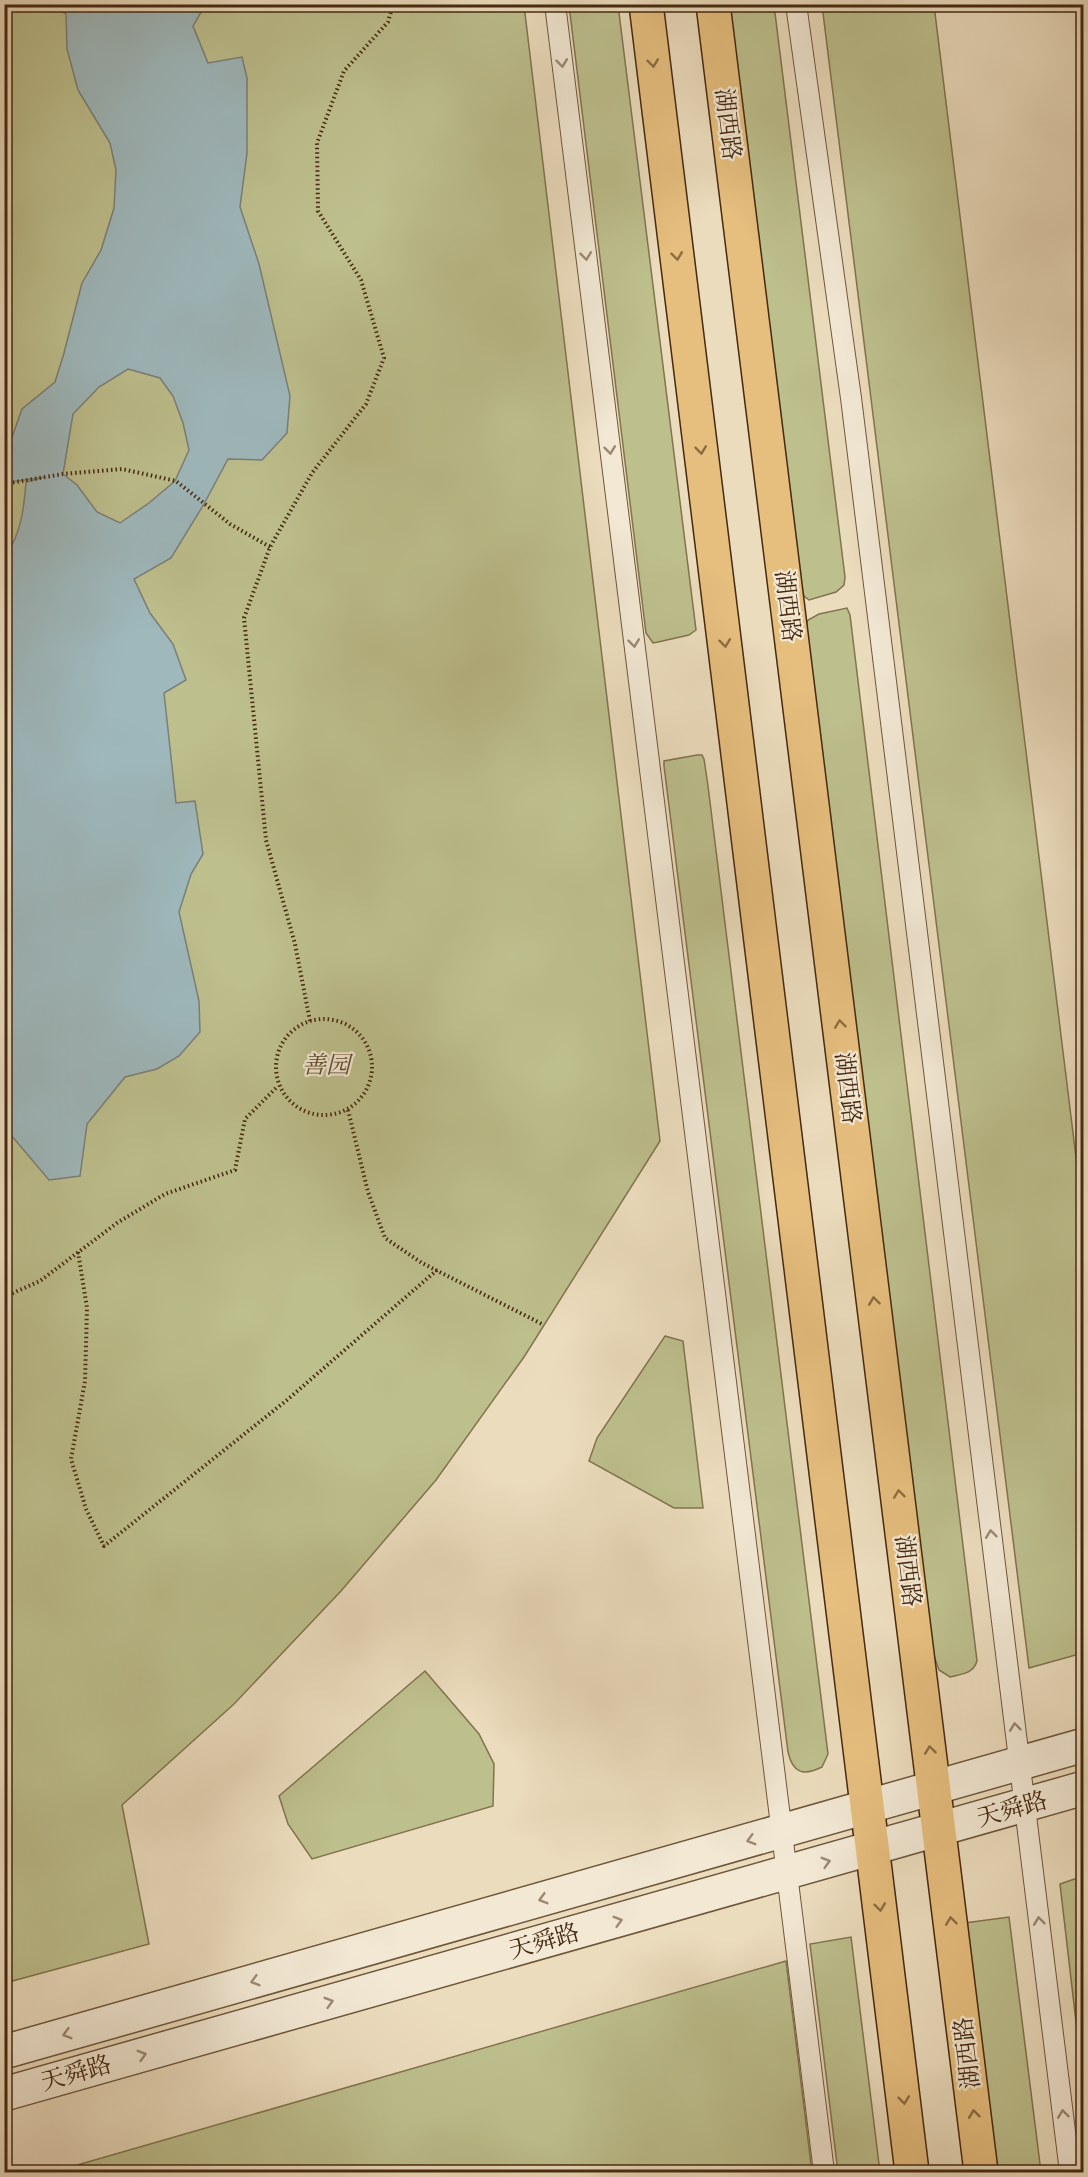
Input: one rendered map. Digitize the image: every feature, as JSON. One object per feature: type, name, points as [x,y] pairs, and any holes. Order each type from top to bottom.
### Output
[{"type":"main road","points":[[646,4],[912,2172]]},
{"type":"main road","name":"湖西路","points":[[713,4],[981,2172]]},
{"type":"street","name":"天舜路","points":[[4,2052],[1083,1745]]},
{"type":"street","name":"天舜路","points":[[4,2094],[1083,1788]]},
{"type":"lane","points":[[555,4],[824,2172]]},
{"type":"lane","points":[[796,4],[851,398],[1070,2172]]},
{"type":"path","points":[[310,1021],[295,944],[266,840],[244,618],[270,547],[312,473],[366,404],[384,358],[361,280],[318,211],[317,143],[344,71],[388,22],[393,4]]},
{"type":"path","points":[[4,483],[26,482],[63,474],[122,469],[176,481],[230,524],[270,547]]},
{"type":"path","points":[[325,1019],[341,1022],[354,1029],[365,1041],[371,1055],[372,1071],[369,1086],[360,1100],[348,1110],[333,1115],[316,1116],[301,1111],[288,1100],[278,1086],[275,1071],[277,1054],[284,1040],[296,1028],[310,1021],[325,1019]]},
{"type":"path","points":[[4,1297],[40,1281],[117,1223],[165,1194],[235,1170],[245,1119],[278,1086]]},
{"type":"path","points":[[348,1110],[368,1192],[385,1238],[422,1263],[544,1325]]},
{"type":"path","points":[[78,1252],[87,1308],[85,1381],[71,1459],[86,1509],[104,1546],[287,1400],[436,1270]]},
{"type":"green space","name":"善园","points":[[5,5],[524,5],[660,1141],[524,1357],[436,1480],[341,1591],[234,1704],[122,1805],[149,1944],[5,1983]]},
{"type":"green space","points":[[569,5],[618,5],[696,630],[689,635],[653,643],[646,633]]},
{"type":"green space","points":[[729,5],[774,5],[845,577],[844,585],[836,592],[809,600],[804,596],[801,588]]},
{"type":"green space","points":[[822,5],[934,5],[1083,1214],[1083,1653],[1029,1668]]},
{"type":"green space","points":[[847,608],[850,615],[977,1661],[970,1671],[950,1677],[939,1670],[933,1653],[805,627],[808,620],[819,614]]},
{"type":"green space","points":[[702,755],[704,759],[708,786],[828,1754],[822,1767],[810,1772],[796,1769],[788,1752],[664,766],[664,761]]},
{"type":"green space","points":[[665,1336],[683,1341],[703,1508],[674,1508],[589,1461],[597,1438]]},
{"type":"green space","points":[[425,1671],[479,1734],[494,1764],[493,1806],[312,1859],[288,1824],[279,1796]]},
{"type":"green space","points":[[1084,1876],[1083,2082],[1060,1884]]},
{"type":"green space","points":[[1009,1917],[1041,2172],[997,2172],[965,1923]]},
{"type":"green space","points":[[851,1937],[880,2172],[838,2172],[810,1944]]},
{"type":"green space","points":[[786,1961],[812,2172],[53,2172]]},
{"type":"water","points":[[52,5],[200,5],[204,7],[193,26],[208,63],[242,57],[247,78],[247,153],[240,207],[259,264],[290,396],[287,433],[262,460],[228,459],[171,558],[134,579],[150,613],[173,644],[186,680],[164,693],[176,803],[195,801],[203,854],[191,874],[179,912],[199,1001],[200,1032],[179,1056],[157,1069],[125,1077],[87,1124],[80,1176],[49,1180],[5,1128],[5,556],[18,530],[23,511],[26,482],[45,477],[5,483],[5,457],[22,409],[55,382],[82,283],[101,250],[114,208],[116,170],[110,143],[78,90],[67,49],[66,14]],"holes":[[[128,369],[160,378],[173,396],[183,423],[189,450],[175,481],[120,523],[97,512],[77,485],[63,474],[73,414],[99,387]]]}]
